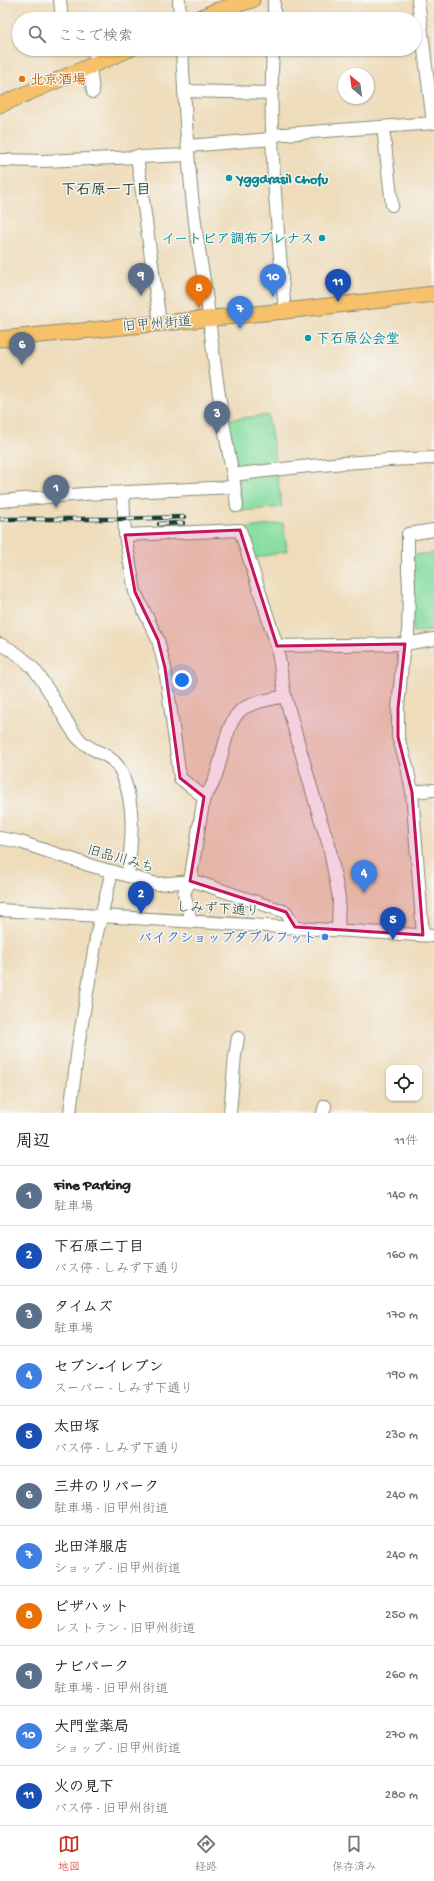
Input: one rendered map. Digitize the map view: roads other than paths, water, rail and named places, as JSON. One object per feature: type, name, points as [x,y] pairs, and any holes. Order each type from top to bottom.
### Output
[{"type":"main road","points":[[210,12],[220,6],[252,0]]},
{"type":"main road","points":[[0,105],[114,56]]},
{"type":"main road","name":"旧甲州街道","points":[[0,339],[285,311],[434,294]]},
{"type":"street","points":[[60,0],[61,12]]},
{"type":"street","points":[[179,0],[180,12]]},
{"type":"street","points":[[274,0],[274,12]]},
{"type":"street","points":[[418,0],[420,12]]},
{"type":"street","points":[[0,160],[42,161],[137,156],[188,150],[271,137],[434,123],[422,31]]},
{"type":"street","points":[[93,56],[93,92]]},
{"type":"street","points":[[182,56],[188,150],[196,230],[210,318],[212,345],[225,437],[237,506]]},
{"type":"street","points":[[273,56],[270,94],[271,137],[285,311]]},
{"type":"street","points":[[184,91],[270,94]]},
{"type":"street","points":[[383,127],[392,206]]},
{"type":"street","points":[[137,156],[160,323]]},
{"type":"street","points":[[0,501],[123,493],[233,481],[280,469],[387,459],[434,458]]},
{"type":"street","points":[[123,493],[125,535],[135,592],[158,640],[165,668],[180,778],[204,797]]},
{"type":"street","points":[[125,535],[240,530],[277,646],[285,696],[329,845],[339,898],[338,929]]},
{"type":"street","points":[[428,935],[412,792],[407,766],[398,737],[398,708],[403,653],[408,636],[408,534],[434,530]]},
{"type":"street","points":[[277,646],[405,644],[434,639]]},
{"type":"street","points":[[0,644],[24,657],[33,667],[71,729],[80,740],[89,747],[112,758],[119,767],[125,780],[133,820],[128,876]]},
{"type":"street","points":[[191,921],[184,893],[190,881],[204,797],[210,792],[215,780],[224,745],[236,714],[251,704],[285,696]]},
{"type":"street","points":[[412,792],[434,790]]},
{"type":"street","name":"旧品川みち","points":[[0,838],[20,842],[157,884],[190,881],[286,912],[295,927]]},
{"type":"street","points":[[70,1113],[78,1047],[100,916],[112,871]]},
{"type":"street","name":"しみず下通り","points":[[0,910],[428,935]]},
{"type":"street","points":[[230,1113],[236,1044],[238,1038]]},
{"type":"railway","points":[[0,519],[124,519],[184,517]]},
{"type":"railway","points":[[159,524],[183,523]]},
{"type":"place","name":"北京酒場","points":[[22,79]]},
{"type":"place","name":"Yggdrasil Chofu","points":[[229,178]]},
{"type":"place","name":"イートピア調布プレナス","points":[[322,238]]},
{"type":"place","name":"ナビパーク","points":[[141,296]]},
{"type":"place","name":"大門堂薬局","points":[[273,297]]},
{"type":"place","name":"火の見下","points":[[338,302]]},
{"type":"place","name":"ピザハット","points":[[199,308]]},
{"type":"place","name":"北田洋服店","points":[[240,329]]},
{"type":"place","name":"下石原公会堂","points":[[308,338]]},
{"type":"place","name":"三井のリパーク","points":[[22,365]]},
{"type":"place","name":"タイムズ","points":[[217,434]]},
{"type":"place","name":"Fine Parking","points":[[56,508]]},
{"type":"place","name":"セブン-イレブン","points":[[364,893]]},
{"type":"place","name":"下石原二丁目","points":[[141,914]]},
{"type":"place","name":"バイクショップダブルフット","points":[[325,937]]},
{"type":"place","name":"太田塚","points":[[393,940]]},
{"type":"district","name":"下石原一丁目","points":[[106,189]]}]
